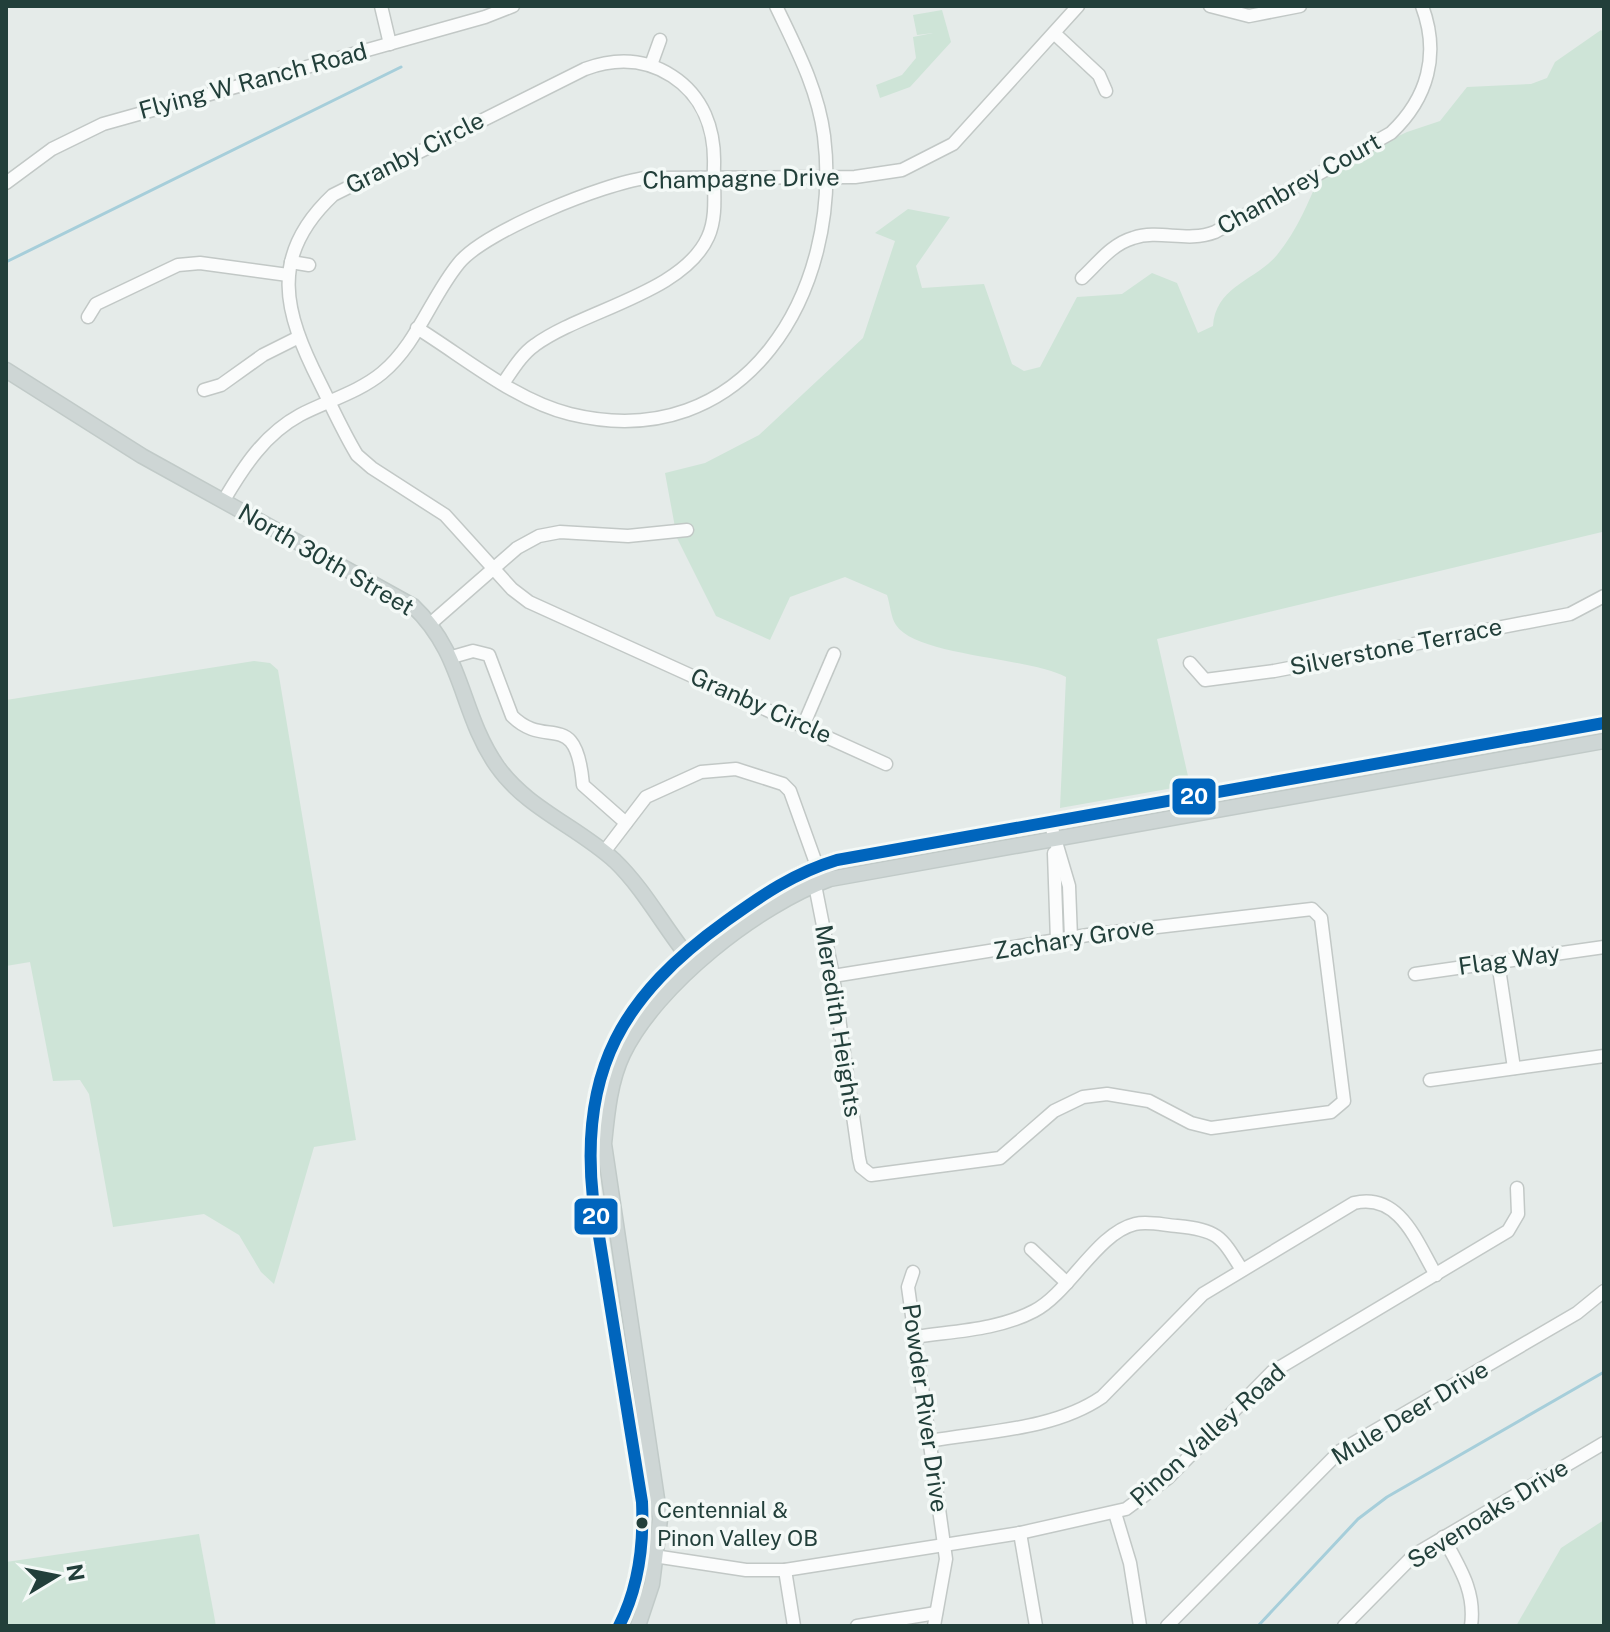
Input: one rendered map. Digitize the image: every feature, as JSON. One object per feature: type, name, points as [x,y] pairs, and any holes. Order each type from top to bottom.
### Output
[{"type":"main road","name":"North 30th Street","points":[[6,370],[142,456],[403,599],[430,624],[452,657],[481,739],[505,776],[528,798],[604,852],[623,870],[696,965]]},
{"type":"main road","points":[[619,1626],[637,1579],[641,1554],[640,1476],[593,1199],[589,1138],[597,1085],[615,1036],[638,999],[684,951],[766,891],[817,866],[1604,723]]},
{"type":"main road","points":[[638,1626],[657,1557],[660,1519],[656,1474],[605,1169],[604,1144],[611,1091],[621,1057],[639,1024],[662,995],[696,965],[776,905],[815,885],[864,872],[1604,741]]},
{"type":"street","points":[[381,6],[390,44]]},
{"type":"street","name":"Flying W Ranch Road","points":[[6,183],[52,149],[103,124],[390,44],[511,6]]},
{"type":"street","points":[[417,328],[552,409],[606,420],[662,416],[719,394],[767,355],[798,308],[820,244],[827,177],[824,134],[813,90],[776,6]]},
{"type":"street","name":"Champagne Drive","points":[[224,500],[252,457],[271,435],[301,415],[379,375],[397,358],[461,260],[487,241],[606,185],[646,178],[887,174],[941,152],[966,131],[1078,6]]},
{"type":"street","points":[[1210,6],[1249,16],[1300,6]]},
{"type":"street","name":"Chambrey Court","points":[[1082,278],[1109,252],[1132,238],[1155,235],[1191,239],[1215,232],[1391,133],[1412,111],[1429,71],[1429,29],[1422,6]]},
{"type":"street","points":[[1054,33],[1099,75],[1106,91]]},
{"type":"street","points":[[504,382],[533,346],[669,277],[692,261],[711,228],[712,134],[699,103],[677,80],[651,65],[660,40]]},
{"type":"street","name":"Granby Circle","points":[[651,65],[622,61],[585,69],[348,186],[317,210],[289,268],[289,307],[297,338],[363,461],[445,515],[512,589],[537,606],[804,724],[886,764]]},
{"type":"street","points":[[88,317],[96,304],[178,265],[200,263],[289,268],[309,265]]},
{"type":"street","points":[[204,390],[221,385],[255,360],[297,338]]},
{"type":"street","points":[[430,624],[529,541],[551,533],[616,536],[687,530]]},
{"type":"street","name":"Silverstone Terrace","points":[[1190,663],[1205,680],[1274,671],[1570,614],[1604,596]]},
{"type":"street","points":[[452,657],[473,651],[489,655],[512,716],[572,742],[580,754],[583,785],[626,823]]},
{"type":"street","points":[[804,724],[834,654]]},
{"type":"street","points":[[604,852],[655,791],[714,769],[736,769],[783,784],[790,791],[817,866]]},
{"type":"street","points":[[1050,822],[1069,886],[1071,938]]},
{"type":"street","points":[[1054,838],[1057,941]]},
{"type":"street","name":"Meredith Heights","points":[[815,885],[833,976],[859,1158]]},
{"type":"street","name":"Zachary Grove","points":[[833,976],[1071,938],[1307,908],[1316,911],[1321,918],[1345,1095],[1342,1106],[1331,1112],[1211,1128],[1191,1123],[1149,1101],[1107,1094],[1083,1097],[1054,1111],[1000,1158],[875,1176],[866,1173],[859,1158]]},
{"type":"street","name":"Flag Way","points":[[1415,974],[1604,947]]},
{"type":"street","points":[[1498,962],[1514,1068]]},
{"type":"street","points":[[1430,1080],[1604,1056]]},
{"type":"street","name":"Pinon Valley Road","points":[[641,1554],[746,1570],[785,1570],[1020,1533],[1115,1513],[1152,1494],[1272,1372],[1508,1231],[1518,1214],[1517,1188]]},
{"type":"street","points":[[930,1441],[1059,1419],[1083,1409],[1102,1397],[1195,1300],[1354,1203],[1371,1201],[1386,1205],[1399,1214],[1436,1275]]},
{"type":"street","points":[[915,1337],[1008,1322],[1039,1309],[1121,1230],[1145,1223],[1210,1230],[1222,1238],[1242,1270]]},
{"type":"street","points":[[1031,1249],[1067,1283]]},
{"type":"street","name":"Powder River Drive","points":[[913,1272],[908,1287],[946,1571],[935,1620]]},
{"type":"street","name":"Mule Deer Drive","points":[[1167,1626],[1340,1451],[1577,1313],[1604,1291]]},
{"type":"street","name":"Sevenoaks Drive","points":[[1344,1626],[1406,1562],[1604,1443]]},
{"type":"street","points":[[1115,1513],[1130,1563],[1140,1626]]},
{"type":"street","points":[[1020,1533],[1036,1626]]},
{"type":"street","points":[[1443,1537],[1468,1584],[1471,1626]]},
{"type":"street","points":[[785,1570],[794,1626]]},
{"type":"street","points":[[857,1626],[935,1620]]},
{"type":"green space","points":[[942,10],[951,42],[910,87],[880,98],[876,85],[902,75],[916,58],[913,37],[933,33],[917,35],[913,15]]},
{"type":"green space","points":[[1601,30],[1604,33],[1602,532],[1157,639],[1190,785],[1060,808],[1066,677],[1048,670],[948,650],[907,635],[894,622],[887,595],[845,577],[790,597],[770,640],[716,616],[677,538],[665,473],[705,463],[759,435],[863,338],[895,241],[875,233],[908,209],[950,217],[916,266],[922,288],[984,284],[1012,364],[1024,371],[1040,367],[1077,297],[1122,294],[1152,273],[1177,283],[1198,333],[1213,326],[1221,302],[1229,293],[1277,255],[1297,226],[1321,173],[1407,132],[1440,121],[1467,87],[1531,84],[1547,78],[1555,62]]},
{"type":"green space","points":[[254,661],[270,663],[278,670],[356,1140],[314,1147],[274,1284],[261,1272],[239,1235],[204,1214],[113,1227],[89,1094],[80,1080],[53,1081],[30,962],[6,966],[6,700]]},
{"type":"green space","points":[[1604,1520],[1604,1626],[1516,1626],[1561,1548]]},
{"type":"green space","points":[[199,1534],[216,1626],[6,1626],[6,1562]]},
{"type":"waterway","points":[[6,262],[401,67]]},
{"type":"waterway","points":[[1258,1626],[1358,1519],[1387,1497],[1604,1372]]},
{"type":"transit line","name":"20","points":[[619,1626],[639,1566],[642,1502],[593,1199],[590,1153],[593,1112],[602,1074],[616,1039],[635,1007],[690,949],[739,911],[779,886],[837,860],[1604,723]]},
{"type":"place","name":"Centennial & Pinon Valley OB","points":[[642,1523]]}]
